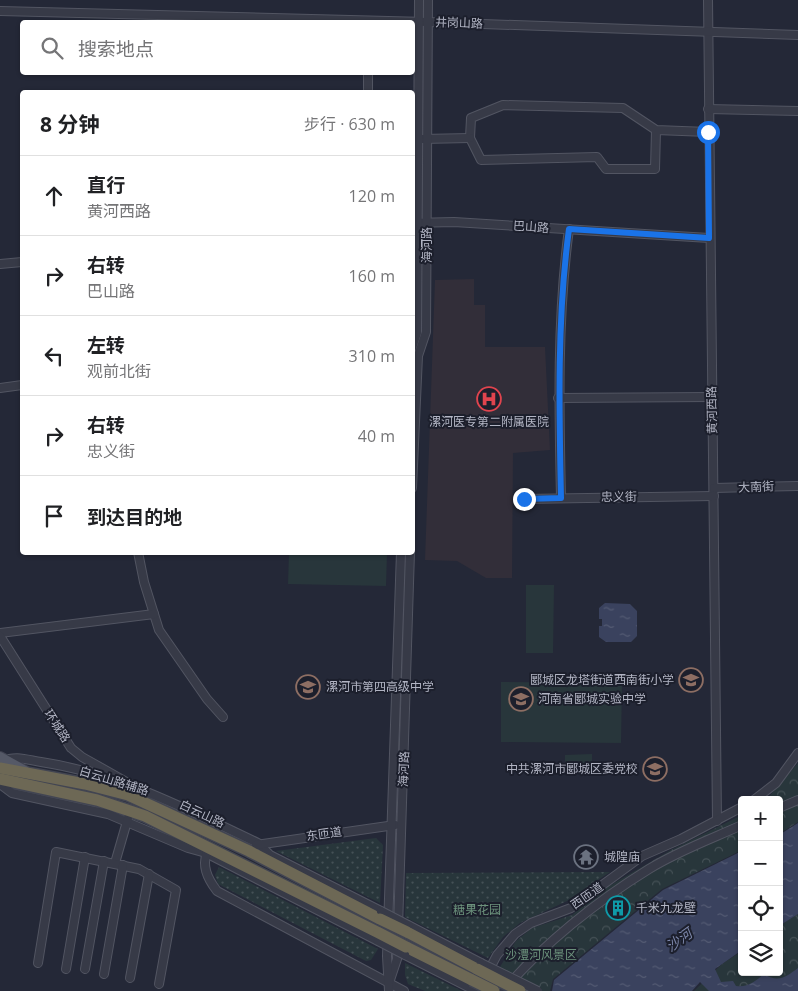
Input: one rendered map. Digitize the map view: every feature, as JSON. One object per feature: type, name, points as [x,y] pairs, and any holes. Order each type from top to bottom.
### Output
[{"type":"highway","name":"白云山路","points":[[1,762],[27,778],[97,800],[128,816],[146,816],[207,850],[406,951],[476,980]]},
{"type":"highway","name":"白云山路","points":[[1,785],[27,778],[129,790],[408,928],[476,980]]},
{"type":"highway","points":[[476,980],[494,991]]},
{"type":"highway","points":[[476,980],[520,991]]},
{"type":"street","name":"海河路","points":[[415,339],[417,333],[423,139],[423,22],[420,0]]},
{"type":"street","name":"海河路","points":[[423,22],[428,0]]},
{"type":"street","name":"黄河西路","points":[[708,0],[709,238],[714,492],[717,821]]},
{"type":"street","name":"井岗山路","points":[[0,11],[330,20]]},
{"type":"street","name":"井岗山路","points":[[415,22],[798,35]]},
{"type":"street","points":[[368,75],[368,90]]},
{"type":"street","points":[[656,130],[655,170],[606,169],[597,157],[481,160],[470,138],[471,118],[503,105],[623,108],[656,130],[708,132]]},
{"type":"street","points":[[708,109],[798,111]]},
{"type":"street","points":[[423,139],[470,138]]},
{"type":"street","name":"海河路","points":[[415,357],[426,332],[420,222]]},
{"type":"street","name":"巴山路","points":[[420,222],[709,238]]},
{"type":"street","points":[[561,498],[558,398],[562,278],[569,229]]},
{"type":"street","points":[[0,264],[20,262]]},
{"type":"street","points":[[0,388],[20,385]]},
{"type":"street","points":[[558,398],[712,397]]},
{"type":"street","name":"大南街","points":[[714,492],[798,486]]},
{"type":"street","name":"忠义街","points":[[524,499],[714,492]]},
{"type":"street","points":[[139,555],[144,582],[159,630],[223,717]]},
{"type":"street","name":"海河路","points":[[389,987],[387,956],[401,555]]},
{"type":"street","name":"海河路","points":[[389,987],[397,958],[410,555]]},
{"type":"street","points":[[0,635],[154,614]]},
{"type":"street","name":"环城路","points":[[0,635],[71,748],[129,790]]},
{"type":"street","points":[[759,796],[776,783],[798,754]]},
{"type":"street","name":"白云山路辅路","points":[[1,762],[12,757],[61,765],[129,790],[258,843],[270,855],[380,915]]},
{"type":"street","points":[[1,785],[12,793],[128,816],[119,864],[104,974]]},
{"type":"street","points":[[783,806],[798,800]]},
{"type":"street","name":"西匝道","points":[[476,980],[515,934],[535,921],[571,908],[642,856],[738,809]]},
{"type":"street","name":"东匝道","points":[[258,843],[402,824]]},
{"type":"street","points":[[503,991],[523,966],[552,940],[631,881],[650,868],[738,827]]},
{"type":"street","points":[[249,851],[258,843]]},
{"type":"street","points":[[207,850],[207,877],[217,891],[389,987],[404,991]]},
{"type":"street","points":[[38,963],[56,852],[85,857],[139,869],[176,890],[159,984]]},
{"type":"street","points":[[66,969],[85,857]]},
{"type":"street","points":[[85,969],[104,861]]},
{"type":"street","points":[[130,978],[149,874]]},
{"type":"street","points":[[476,980],[538,991]]},
{"type":"shaded area","name":"漯河医专第二附属医院","points":[[474,279],[474,305],[485,305],[485,347],[545,347],[550,450],[513,453],[512,578],[486,578],[457,561],[425,560],[435,280]]},
{"type":"green space","points":[[289,555],[387,555],[386,586],[288,584]]},
{"type":"green space","points":[[526,585],[554,585],[553,653],[526,653]]},
{"type":"green space","points":[[501,682],[622,683],[621,743],[501,742]]},
{"type":"green space","points":[[592,754],[592,769],[565,770],[565,755]]},
{"type":"green space","points":[[798,763],[798,822],[783,831],[783,796],[769,796]]},
{"type":"green space","name":"沙澧河风景区","points":[[738,817],[738,852],[662,889],[553,979],[550,991],[485,991],[516,941],[532,928],[572,915],[604,889],[671,850]]},
{"type":"green space","points":[[376,838],[383,845],[380,903],[276,851]]},
{"type":"green space","points":[[219,867],[378,949],[371,960],[366,961],[218,884],[215,875]]},
{"type":"green space","name":"糖果花园","points":[[610,872],[567,901],[520,923],[503,937],[488,958],[405,917],[406,873]]},
{"type":"green space","points":[[798,914],[798,991],[694,991],[722,964],[738,954],[738,976],[783,976],[783,923]]},
{"type":"green space","points":[[405,963],[462,991],[425,991],[408,984],[405,975]]},
{"type":"water","points":[[605,603],[630,604],[637,611],[637,636],[631,642],[606,642],[599,637],[599,626],[602,626],[602,619],[599,619],[599,608]]},
{"type":"water","points":[[798,823],[798,914],[783,923],[783,841],[783,832]]},
{"type":"water","name":"沙河","points":[[738,853],[738,953],[715,969],[721,982],[733,981],[736,986],[744,986],[762,976],[782,978],[798,968],[798,991],[709,991],[700,982],[692,991],[552,991],[554,980],[663,890]]},
{"type":"place","name":"漯河医专第二附属医院","points":[[489,399]]},
{"type":"place","name":"郾城区龙塔街道西南街小学","points":[[691,680]]},
{"type":"place","name":"漯河市第四高级中学","points":[[308,687]]},
{"type":"place","name":"河南省郾城实验中学","points":[[521,699]]},
{"type":"place","name":"中共漯河市郾城区委党校","points":[[655,769]]},
{"type":"place","name":"城隍庙","points":[[586,857]]},
{"type":"place","name":"千米九龙壁","points":[[618,908]]},
{"type":"route","points":[[524,499],[561,498],[558,398],[562,278],[569,229],[709,238],[708,132]]}]
